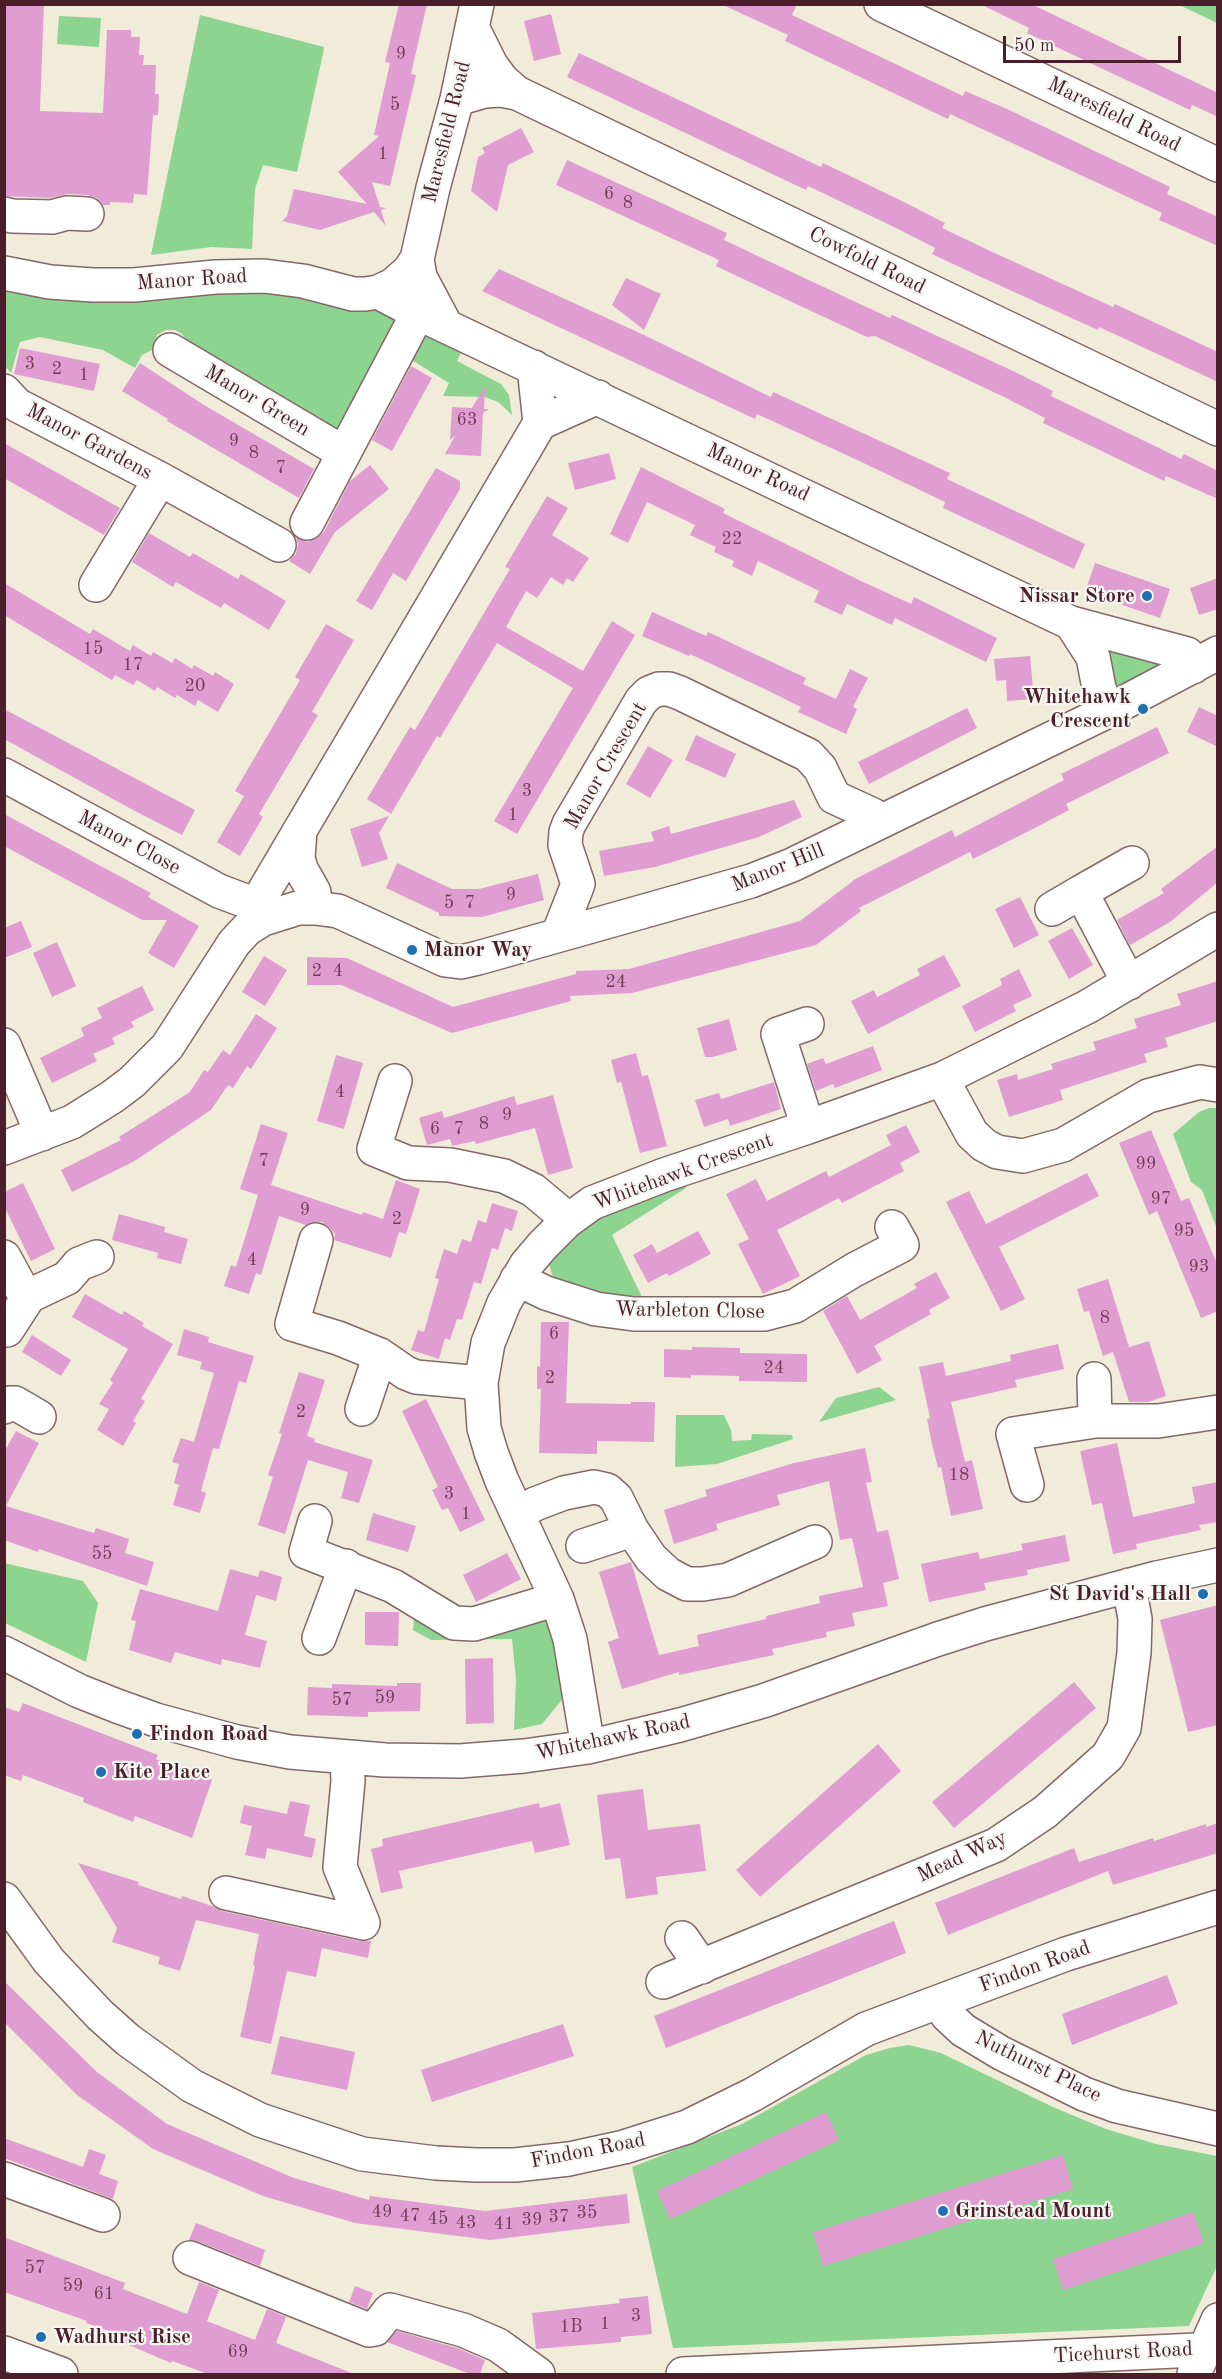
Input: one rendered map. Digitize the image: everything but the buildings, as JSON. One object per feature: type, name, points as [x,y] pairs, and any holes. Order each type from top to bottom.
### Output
[{"type":"street","name":"Maresfield Road","points":[[881,4],[1218,165]]},
{"type":"street","name":"Maresfield Road","points":[[417,259],[475,16]]},
{"type":"street","name":"Cowfold Road","points":[[475,16],[491,65],[502,80],[517,93],[1218,429]]},
{"type":"street","name":"Cowfold Road","points":[[457,99],[485,91],[500,90],[517,93]]},
{"type":"street","points":[[4,214],[52,217],[67,213],[87,214]]},
{"type":"street","points":[[378,292],[402,278],[417,259]]},
{"type":"street","points":[[311,514],[344,453],[431,318],[417,259]]},
{"type":"street","name":"Manor Road","points":[[4,273],[50,282],[93,285],[134,285],[215,277],[264,276],[303,281],[353,294],[378,292],[1071,623],[1210,661]]},
{"type":"street","name":"Manor Green","points":[[170,350],[344,453]]},
{"type":"street","points":[[534,366],[540,423]]},
{"type":"street","points":[[4,1148],[72,1122],[93,1110],[119,1092],[167,1047],[234,943],[259,912],[300,830],[540,423],[598,397]]},
{"type":"street","name":"Manor Gardens","points":[[9,406],[160,479],[279,545]]},
{"type":"street","name":"Manor Gardens","points":[[96,585],[160,479]]},
{"type":"street","points":[[1071,623],[1093,657],[1099,688],[1108,711]]},
{"type":"street","name":"Manor Hill","points":[[259,912],[298,908],[338,911],[451,961],[478,958],[751,881],[828,848],[1210,661]]},
{"type":"street","name":"Manor Crescent","points":[[578,884],[565,845],[569,824],[641,701],[649,693],[659,689],[669,689],[680,693],[808,755],[820,768],[834,797]]},
{"type":"street","name":"Manor Close","points":[[4,775],[259,912]]},
{"type":"street","points":[[828,848],[825,839],[834,797],[873,815],[877,823]]},
{"type":"street","points":[[300,830],[298,858],[301,869],[314,892],[315,908]]},
{"type":"street","points":[[1052,909],[1132,863]]},
{"type":"street","points":[[558,935],[578,884],[626,916]]},
{"type":"street","points":[[1081,892],[1129,983]]},
{"type":"street","name":"Whitehawk Crescent","points":[[588,1747],[570,1639],[556,1599],[490,1452],[484,1428],[482,1383],[485,1358],[493,1328],[517,1279],[543,1245],[566,1222],[592,1203],[620,1191],[942,1079],[1043,1031],[1129,983],[1218,928]]},
{"type":"street","points":[[779,1033],[808,1127]]},
{"type":"street","points":[[4,1044],[42,1134]]},
{"type":"street","points":[[942,1079],[972,1134],[997,1152],[1023,1156],[1063,1145],[1148,1096],[1200,1082],[1218,1086]]},
{"type":"street","points":[[396,1081],[374,1149],[408,1163],[459,1166],[504,1176],[533,1190],[557,1210],[566,1222]]},
{"type":"street","name":"Warbleton Close","points":[[517,1279],[554,1296],[596,1309],[634,1314],[764,1314],[795,1306],[854,1270],[902,1245],[892,1227]]},
{"type":"street","points":[[316,1240],[292,1324],[338,1338],[380,1355],[406,1374],[416,1377],[482,1383]]},
{"type":"street","points":[[4,1257],[22,1290],[29,1296]]},
{"type":"street","points":[[7,1330],[29,1296],[67,1278],[79,1264],[97,1257]]},
{"type":"street","points":[[362,1409],[380,1355]]},
{"type":"street","points":[[1095,1379],[1095,1421]]},
{"type":"street","points":[[4,1407],[9,1403],[15,1403],[39,1416]]},
{"type":"street","points":[[1027,1485],[1013,1434],[1095,1421],[1158,1421],[1218,1412]]},
{"type":"street","points":[[519,1514],[535,1504],[564,1493],[594,1487],[607,1490],[616,1498],[632,1530],[651,1558],[668,1574],[687,1584],[728,1580],[815,1542]]},
{"type":"street","points":[[315,1521],[306,1552],[393,1586],[454,1623],[474,1624],[556,1599]]},
{"type":"street","points":[[583,1546],[632,1530]]},
{"type":"street","name":"Whitehawk Road","points":[[4,1653],[80,1691],[156,1720],[237,1742],[290,1752],[347,1758],[460,1761],[524,1756],[588,1747],[680,1725],[764,1701],[938,1639],[1129,1585],[1218,1565]]},
{"type":"street","points":[[319,1638],[346,1566]]},
{"type":"street","name":"Mead Way","points":[[663,1982],[996,1845],[1045,1812],[1108,1756],[1124,1728],[1134,1653],[1135,1619],[1129,1585]]},
{"type":"street","points":[[226,1893],[363,1923],[340,1867],[348,1781],[347,1758]]},
{"type":"street","name":"Findon Road","points":[[7,1907],[49,1961],[99,2015],[128,2040],[192,2086],[260,2120],[362,2154],[436,2163],[514,2165],[569,2159],[624,2147],[687,2127],[752,2095],[866,2029],[1066,1954],[1218,1907]]},
{"type":"street","points":[[682,1938],[702,1967]]},
{"type":"street","name":"Nuthurst Place","points":[[942,2002],[947,2015],[963,2030],[1001,2053],[1084,2094],[1126,2108],[1218,2129]]},
{"type":"street","points":[[4,2179],[103,2215]]},
{"type":"street","points":[[190,2258],[369,2330],[375,2329],[390,2310],[463,2330],[498,2345],[538,2374]]},
{"type":"street","points":[[1205,2358],[1218,2320]]},
{"type":"street","points":[[4,2353],[61,2374]]},
{"type":"street","name":"Ticehurst Road","points":[[683,2374],[1205,2358]]},
{"type":"green space","points":[[1179,5],[1217,5],[1217,23],[1190,10]]},
{"type":"green space","points":[[200,15],[324,47],[324,49],[297,172],[263,165],[255,189],[252,249],[211,247],[151,255]]},
{"type":"green space","points":[[59,16],[101,18],[99,47],[57,44]]},
{"type":"green space","points":[[235,288],[375,306],[400,321],[342,439],[190,345],[182,334],[175,330],[166,330],[157,335],[152,350],[142,355],[135,368],[103,350],[40,337],[20,342],[11,373],[5,366],[4,291],[66,300],[122,303],[174,294]]},
{"type":"green space","points":[[431,332],[463,348],[457,361],[501,384],[509,395],[512,415],[498,402],[485,397],[443,396],[449,383],[410,359],[412,339]]},
{"type":"green space","points":[[1110,650],[1165,662],[1118,692],[1103,663]]},
{"type":"green space","points":[[1217,1108],[1217,1229],[1202,1190],[1191,1182],[1173,1134],[1199,1112]]},
{"type":"green space","points":[[685,1184],[686,1188],[612,1235],[643,1299],[619,1298],[560,1284],[552,1275],[549,1264],[555,1249],[609,1210]]},
{"type":"green space","points":[[879,1387],[896,1400],[819,1422],[836,1398]]},
{"type":"green space","points":[[676,1415],[724,1415],[731,1430],[732,1441],[751,1440],[752,1434],[792,1435],[793,1439],[717,1464],[675,1467]]},
{"type":"green space","points":[[4,1563],[83,1581],[98,1603],[86,1662],[5,1623]]},
{"type":"green space","points":[[415,1612],[542,1617],[552,1620],[570,1690],[542,1724],[514,1730],[516,1679],[512,1639],[431,1640],[413,1630]]},
{"type":"green space","points":[[909,2045],[941,2053],[1055,2108],[1106,2129],[1156,2144],[1217,2156],[1217,2266],[1189,2326],[673,2348],[632,2167],[742,2124],[866,2055]]},
{"type":"place","name":"Nissar Store","points":[[1147,596]]},
{"type":"place","name":"Whitehawk Crescent","points":[[1143,709]]},
{"type":"place","name":"Manor Way","points":[[412,950]]},
{"type":"place","name":"St David's Hall","points":[[1203,1594]]},
{"type":"place","name":"Findon Road","points":[[137,1734]]},
{"type":"place","name":"Kite Place","points":[[101,1772]]},
{"type":"place","name":"Grinstead Mount","points":[[943,2211]]},
{"type":"place","name":"Wadhurst Rise","points":[[41,2337]]}]
